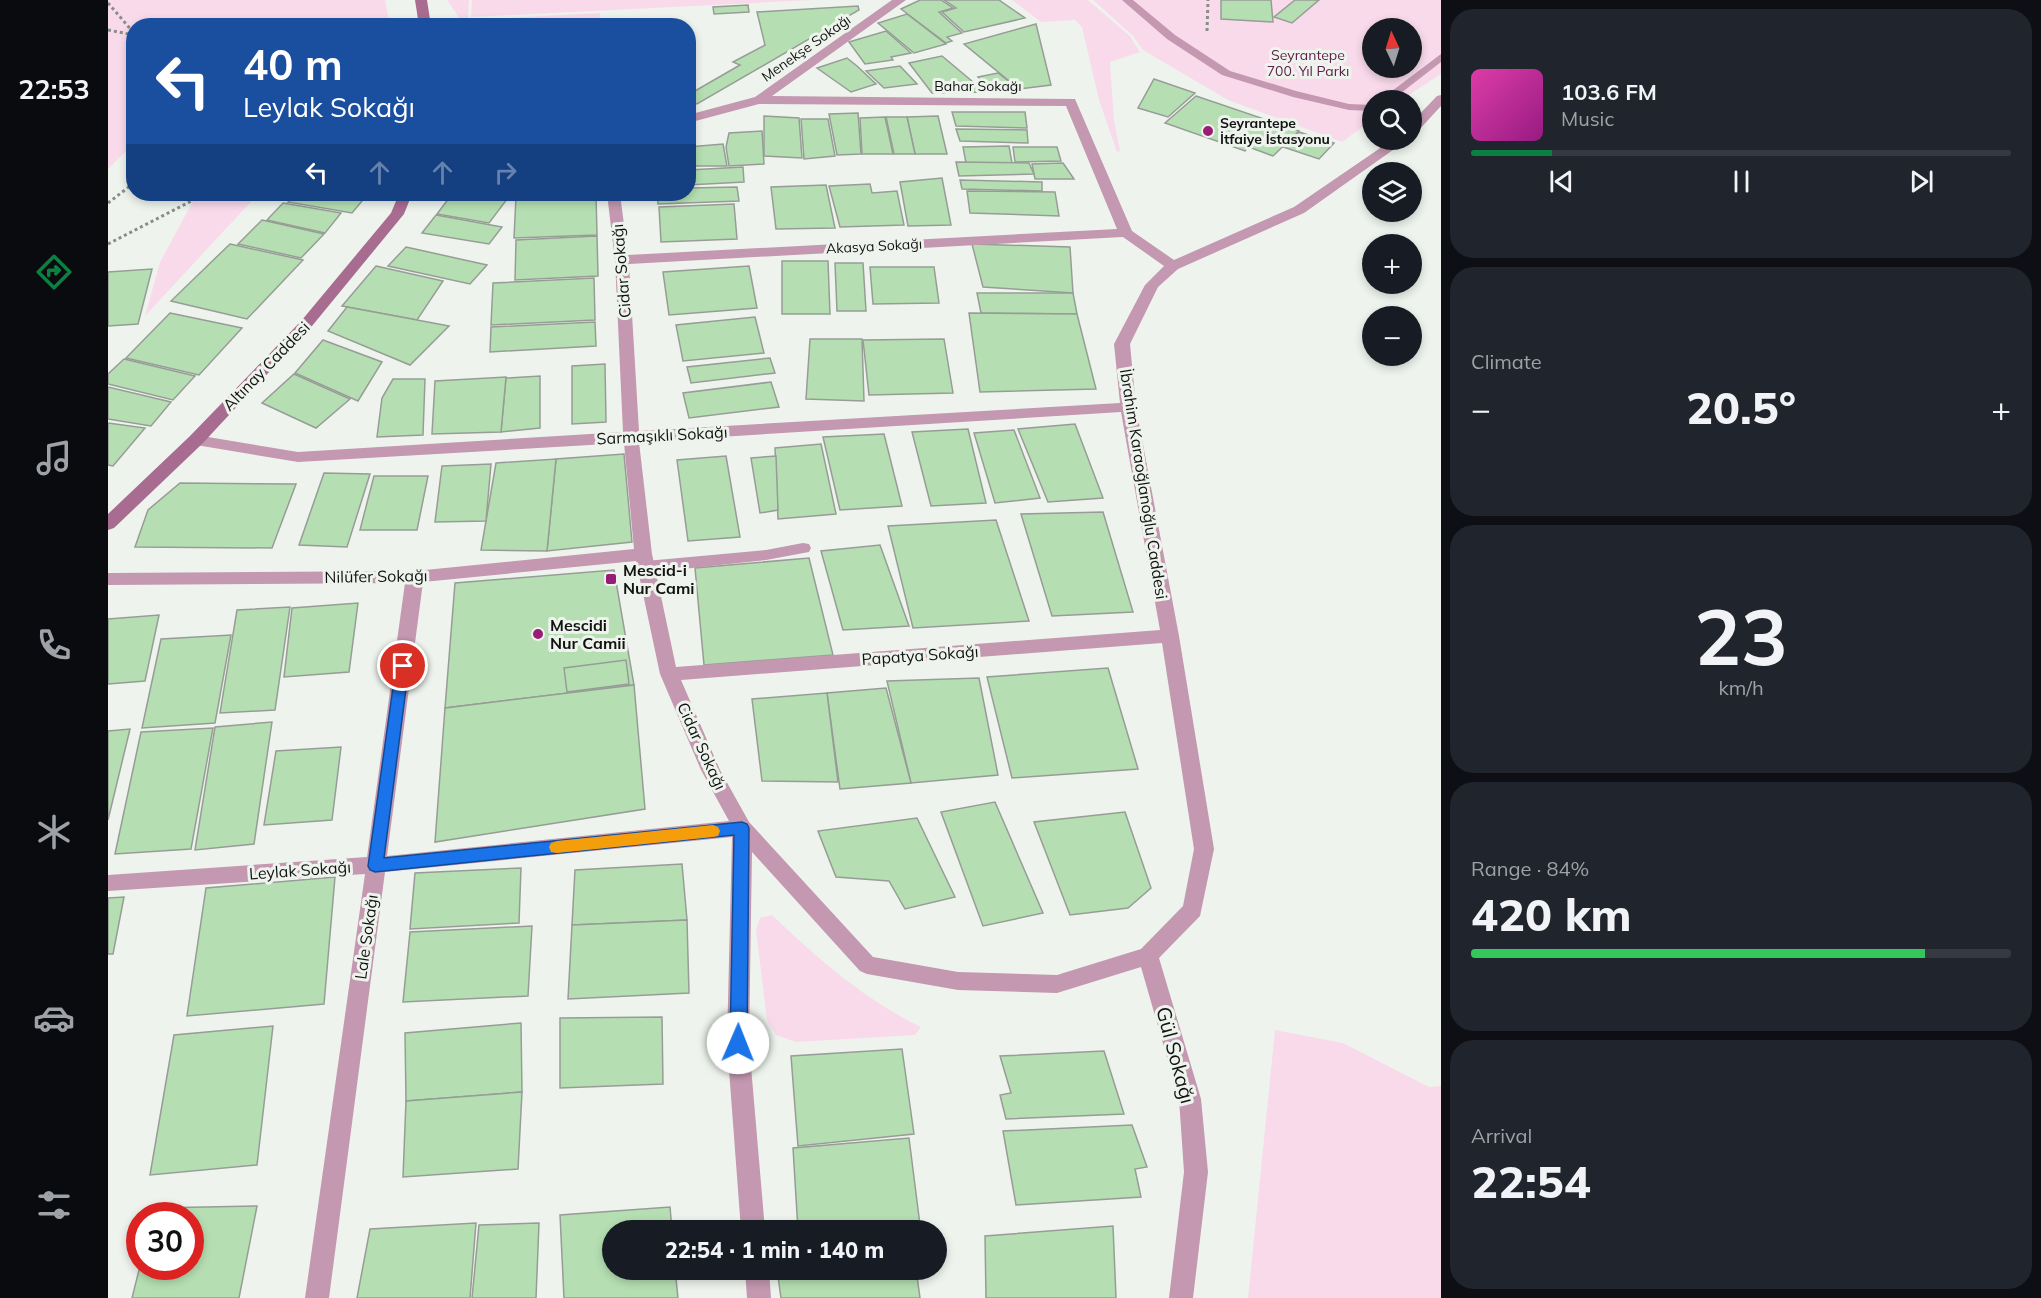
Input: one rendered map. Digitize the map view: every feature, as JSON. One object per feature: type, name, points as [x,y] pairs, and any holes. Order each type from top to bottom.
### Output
[{"type":"street","points":[[421,0],[423,18]]},
{"type":"street","name":"Menekşe Sokağı","points":[[759,100],[900,0]]},
{"type":"street","points":[[1422,119],[1441,99]]},
{"type":"street","name":"Bahar Sokağı","points":[[696,116],[759,100],[1071,102],[1126,232]]},
{"type":"street","name":"İbrahim Karaoğlanoğlu Caddesi","points":[[1148,956],[1193,910],[1204,849],[1170,636],[1128,407],[1122,344],[1152,285],[1173,266],[1299,210],[1386,150]]},
{"type":"street","name":"Altınay Caddesi","points":[[108,524],[196,440],[307,324],[397,213],[402,201]]},
{"type":"street","name":"Cidar Sokağı","points":[[614,201],[622,260],[633,471],[644,561],[669,674],[711,770],[742,828],[867,965],[958,981],[1057,984],[1148,956]]},
{"type":"street","points":[[1126,232],[1173,266]]},
{"type":"street","name":"Akasya Sokağı","points":[[622,260],[1126,232]]},
{"type":"street","name":"Sarmaşıklı Sokağı","points":[[196,440],[298,457],[1128,407]]},
{"type":"street","name":"Nilüfer Sokağı","points":[[108,579],[415,577],[644,561]]},
{"type":"street","name":"Lale Sokağı","points":[[317,1298],[415,577]]},
{"type":"street","name":"Papatya Sokağı","points":[[669,674],[1170,636]]},
{"type":"street","points":[[742,828],[738,1043],[752,1220]]},
{"type":"street","name":"Leylak Sokağı","points":[[108,883],[375,866],[742,828]]},
{"type":"street","name":"Gül Sokağı","points":[[1148,956],[1190,1099],[1196,1172],[1181,1298]]},
{"type":"street","points":[[758,1280],[759,1298]]},
{"type":"lane","points":[[1127,0],[1171,37],[1226,73],[1293,94],[1349,107],[1362,108]]},
{"type":"lane","points":[[1398,90],[1441,57]]},
{"type":"lane","points":[[644,561],[766,555],[802,548]]},
{"type":"path","points":[[108,3],[126,24]]},
{"type":"path","points":[[108,30],[126,33]]},
{"type":"path","points":[[108,203],[126,189]]},
{"type":"path","points":[[108,244],[191,201]]},
{"type":"green space","points":[[108,0],[385,0],[389,18],[126,18],[126,151],[108,169]]},
{"type":"green space","points":[[447,0],[469,0],[468,18],[459,18]]},
{"type":"green space","points":[[472,0],[813,0],[471,17]]},
{"type":"green space","points":[[1012,0],[1088,0],[1130,36],[1140,52],[1110,62],[1114,120],[1120,151],[1117,152],[1099,100],[1082,27],[1075,20],[1041,22]]},
{"type":"green space","name":"Seyrantepe 700. Yıl Parkı","points":[[1093,0],[1441,0],[1441,74],[1416,90],[1362,90],[1362,127],[1342,142],[1228,100],[1143,50],[1133,36]]},
{"type":"green space","points":[[600,13],[600,18],[508,18]]},
{"type":"green space","points":[[193,201],[252,201],[145,316],[160,262]]},
{"type":"green space","points":[[772,915],[842,977],[880,1004],[921,1027],[915,1035],[796,1042],[776,1035],[767,1020],[756,930],[760,918]]},
{"type":"green space","points":[[1275,1030],[1343,1043],[1429,1087],[1441,1086],[1441,1298],[1248,1298]]},
{"type":"building","points":[[920,0],[941,0],[953,8],[939,12],[962,33],[947,37],[952,41],[946,43],[901,9]]},
{"type":"building","points":[[944,0],[999,0],[1025,18],[964,32],[942,12],[956,8]]},
{"type":"building","points":[[1221,0],[1271,0],[1273,22],[1221,19]]},
{"type":"building","points":[[1295,0],[1319,0],[1292,23],[1274,17]]},
{"type":"building","points":[[748,5],[749,12],[714,14],[713,7]]},
{"type":"building","points":[[858,6],[859,10],[696,104],[696,90],[740,65],[733,62],[765,45],[757,12]]},
{"type":"building","points":[[907,14],[946,44],[914,53],[878,23]]},
{"type":"building","points":[[1036,24],[1051,85],[1019,89],[964,44]]},
{"type":"building","points":[[886,31],[911,53],[891,57],[893,60],[865,64],[849,42]]},
{"type":"building","points":[[942,56],[985,92],[932,93],[909,63]]},
{"type":"building","points":[[847,58],[876,84],[851,92],[817,68]]},
{"type":"building","points":[[900,66],[917,84],[884,88],[866,71]]},
{"type":"building","points":[[998,73],[1019,89],[993,92],[978,77]]},
{"type":"building","points":[[1154,79],[1195,93],[1168,117],[1138,108]]},
{"type":"building","points":[[1196,96],[1299,131],[1273,156],[1249,147],[1245,151],[1165,123]]},
{"type":"building","points":[[952,112],[1025,112],[1027,128],[956,126]]},
{"type":"building","points":[[858,113],[861,154],[837,155],[829,114]]},
{"type":"building","points":[[764,116],[799,118],[802,158],[764,156]]},
{"type":"building","points":[[938,116],[947,154],[915,154],[907,117]]},
{"type":"building","points":[[885,117],[893,154],[862,154],[860,118]]},
{"type":"building","points":[[886,117],[907,117],[915,154],[894,154]]},
{"type":"building","points":[[801,119],[828,119],[835,156],[804,159]]},
{"type":"building","points":[[956,129],[1027,130],[1028,143],[960,141]]},
{"type":"building","points":[[762,131],[764,164],[729,166],[726,147],[729,133]]},
{"type":"building","points":[[1299,132],[1334,143],[1319,159],[1283,147]]},
{"type":"building","points":[[723,144],[727,166],[696,166],[696,146]]},
{"type":"building","points":[[1009,146],[1012,163],[966,163],[963,147]]},
{"type":"building","points":[[1013,147],[1057,147],[1061,161],[1015,162]]},
{"type":"building","points":[[956,162],[1029,163],[1034,174],[959,176]]},
{"type":"building","points":[[1063,163],[1074,179],[1035,179],[1032,164]]},
{"type":"building","points":[[743,167],[744,182],[696,185],[696,170]]},
{"type":"building","points":[[942,178],[951,225],[908,226],[900,182]]},
{"type":"building","points":[[960,180],[1042,182],[1042,191],[962,189]]},
{"type":"building","points":[[870,184],[872,193],[897,191],[904,225],[840,227],[829,186]]},
{"type":"building","points":[[826,185],[835,228],[776,229],[771,187]]},
{"type":"building","points":[[737,187],[739,201],[658,204],[658,201],[696,201],[696,188]]},
{"type":"building","points":[[967,191],[1055,192],[1059,216],[970,213]]},
{"type":"building","points":[[289,201],[362,201],[352,213]]},
{"type":"building","points":[[447,201],[506,201],[489,223],[437,214]]},
{"type":"building","points":[[516,201],[596,201],[597,235],[514,238]]},
{"type":"building","points":[[283,203],[341,213],[325,233],[267,220]]},
{"type":"building","points":[[734,204],[737,239],[661,242],[659,207]]},
{"type":"building","points":[[436,215],[502,227],[489,244],[422,233]]},
{"type":"building","points":[[262,220],[324,234],[301,258],[238,244]]},
{"type":"building","points":[[597,236],[598,276],[515,280],[516,240]]},
{"type":"building","points":[[230,244],[303,260],[247,319],[171,301]]},
{"type":"building","points":[[972,244],[1070,247],[1073,293],[983,287]]},
{"type":"building","points":[[406,247],[487,265],[470,284],[388,266]]},
{"type":"building","points":[[782,261],[828,261],[830,314],[782,314]]},
{"type":"building","points":[[835,263],[863,263],[866,311],[837,311]]},
{"type":"building","points":[[376,266],[443,281],[417,320],[342,306]]},
{"type":"building","points":[[749,266],[757,308],[669,315],[663,272]]},
{"type":"building","points":[[870,267],[934,267],[939,303],[873,304]]},
{"type":"building","points":[[152,269],[138,324],[108,326],[108,272]]},
{"type":"building","points":[[594,278],[595,320],[491,325],[493,283]]},
{"type":"building","points":[[977,293],[1073,293],[1077,314],[981,313]]},
{"type":"building","points":[[347,307],[449,326],[410,365],[328,331]]},
{"type":"building","points":[[170,313],[242,328],[199,375],[126,358]]},
{"type":"building","points":[[969,313],[1077,314],[1096,389],[980,392]]},
{"type":"building","points":[[755,317],[764,353],[683,361],[676,325]]},
{"type":"building","points":[[595,322],[596,346],[490,352],[491,327]]},
{"type":"building","points":[[810,339],[862,339],[864,401],[806,399]]},
{"type":"building","points":[[944,339],[953,393],[869,395],[863,340]]},
{"type":"building","points":[[323,340],[382,362],[358,401],[295,373]]},
{"type":"building","points":[[770,358],[775,373],[691,383],[687,367]]},
{"type":"building","points":[[124,359],[195,376],[173,400],[108,384],[108,374]]},
{"type":"building","points":[[605,364],[606,422],[572,424],[572,366]]},
{"type":"building","points":[[294,374],[350,399],[316,428],[262,403]]},
{"type":"building","points":[[540,376],[540,428],[501,432],[506,378]]},
{"type":"building","points":[[506,377],[501,432],[432,434],[435,381]]},
{"type":"building","points":[[393,379],[425,379],[423,435],[377,437],[382,398]]},
{"type":"building","points":[[771,382],[779,407],[689,418],[683,393]]},
{"type":"building","points":[[108,387],[171,402],[151,426],[108,419]]},
{"type":"building","points":[[108,423],[145,428],[113,466],[108,465]]},
{"type":"building","points":[[1075,424],[1103,498],[1048,502],[1018,429]]},
{"type":"building","points":[[968,429],[986,503],[931,506],[912,432]]},
{"type":"building","points":[[1014,430],[1040,498],[995,503],[974,433]]},
{"type":"building","points":[[884,434],[902,506],[840,510],[823,437]]},
{"type":"building","points":[[821,444],[836,514],[778,519],[775,448]]},
{"type":"building","points":[[624,454],[632,542],[547,551],[556,459]]},
{"type":"building","points":[[726,456],[740,537],[688,541],[677,460]]},
{"type":"building","points":[[776,456],[778,510],[760,513],[751,458]]},
{"type":"building","points":[[556,459],[547,551],[481,550],[496,463]]},
{"type":"building","points":[[491,464],[486,521],[435,522],[442,466]]},
{"type":"building","points":[[324,473],[370,474],[347,547],[299,545]]},
{"type":"building","points":[[374,476],[428,476],[417,530],[360,530]]},
{"type":"building","points":[[180,483],[296,484],[272,548],[135,547],[148,510]]},
{"type":"building","points":[[1103,512],[1133,612],[1052,616],[1021,514]]},
{"type":"building","points":[[996,520],[1029,621],[913,628],[888,526]]},
{"type":"building","points":[[880,545],[909,626],[843,630],[821,551]]},
{"type":"building","points":[[809,558],[833,655],[704,665],[695,568]]},
{"type":"building","name":"Mescidi Nur Camii","points":[[614,570],[634,685],[445,708],[455,583]]},
{"type":"building","points":[[358,603],[349,672],[284,677],[292,608]]},
{"type":"building","points":[[290,607],[275,710],[220,713],[237,610]]},
{"type":"building","points":[[159,615],[145,681],[108,684],[108,619]]},
{"type":"building","points":[[231,635],[215,723],[142,728],[161,639]]},
{"type":"building","points":[[626,660],[629,684],[567,692],[564,668]]},
{"type":"building","points":[[1108,668],[1138,769],[1012,778],[987,677]]},
{"type":"building","points":[[979,678],[998,775],[911,783],[887,681]]},
{"type":"building","points":[[634,685],[645,809],[435,842],[445,708]]},
{"type":"building","points":[[886,688],[911,783],[840,789],[827,693]]},
{"type":"building","points":[[827,693],[838,782],[762,781],[752,699]]},
{"type":"building","points":[[272,722],[254,844],[195,850],[215,727]]},
{"type":"building","points":[[213,728],[191,849],[115,854],[141,732]]},
{"type":"building","points":[[130,729],[108,820],[108,731]]},
{"type":"building","points":[[341,747],[332,820],[264,825],[276,751]]},
{"type":"building","points":[[995,802],[1043,913],[983,926],[941,812]]},
{"type":"building","points":[[1125,812],[1151,888],[1128,908],[1070,915],[1034,822]]},
{"type":"building","points":[[917,818],[955,897],[905,909],[889,881],[836,877],[818,831]]},
{"type":"building","points":[[682,864],[687,920],[572,925],[575,870]]},
{"type":"building","points":[[521,868],[519,923],[410,929],[415,873]]},
{"type":"building","points":[[335,877],[324,1004],[187,1016],[206,888]]},
{"type":"building","points":[[124,897],[113,954],[108,954],[108,898]]},
{"type":"building","points":[[687,920],[689,993],[568,999],[572,925]]},
{"type":"building","points":[[532,926],[528,996],[403,1002],[410,932]]},
{"type":"building","points":[[662,1017],[663,1084],[560,1088],[560,1018]]},
{"type":"building","points":[[521,1023],[522,1092],[406,1101],[405,1033]]},
{"type":"building","points":[[273,1026],[257,1165],[150,1175],[174,1035]]},
{"type":"building","points":[[902,1049],[914,1134],[798,1146],[791,1056]]},
{"type":"building","points":[[1104,1051],[1124,1114],[1006,1119],[1000,1095],[1011,1093],[1000,1056]]},
{"type":"building","points":[[522,1092],[518,1169],[403,1177],[406,1101]]},
{"type":"building","points":[[1132,1125],[1147,1167],[1135,1169],[1141,1197],[1016,1205],[1003,1131]]},
{"type":"building","points":[[909,1138],[919,1220],[797,1220],[793,1148]]},
{"type":"building","points":[[257,1206],[239,1298],[132,1298],[136,1280],[204,1280],[204,1207]]},
{"type":"building","points":[[670,1207],[671,1220],[602,1220],[602,1280],[676,1280],[678,1298],[564,1298],[560,1215]]},
{"type":"building","points":[[476,1223],[470,1298],[357,1298],[370,1229]]},
{"type":"building","points":[[539,1223],[536,1298],[472,1298],[479,1225]]},
{"type":"building","points":[[1113,1226],[1116,1298],[986,1298],[985,1236]]},
{"type":"building","points":[[779,1280],[918,1280],[920,1298],[781,1298]]},
{"type":"slow traffic","points":[[557,847],[713,831]]},
{"type":"place","name":"Seyrantepe İtfaiye İstasyonu","points":[[1208,131]]},
{"type":"place","name":"Mescid-i Nur Cami","points":[[611,579]]},
{"type":"place","name":"Mescidi Nur Camii","points":[[538,634]]},
{"type":"route","points":[[403,666],[375,866],[742,828],[738,1043]]}]
